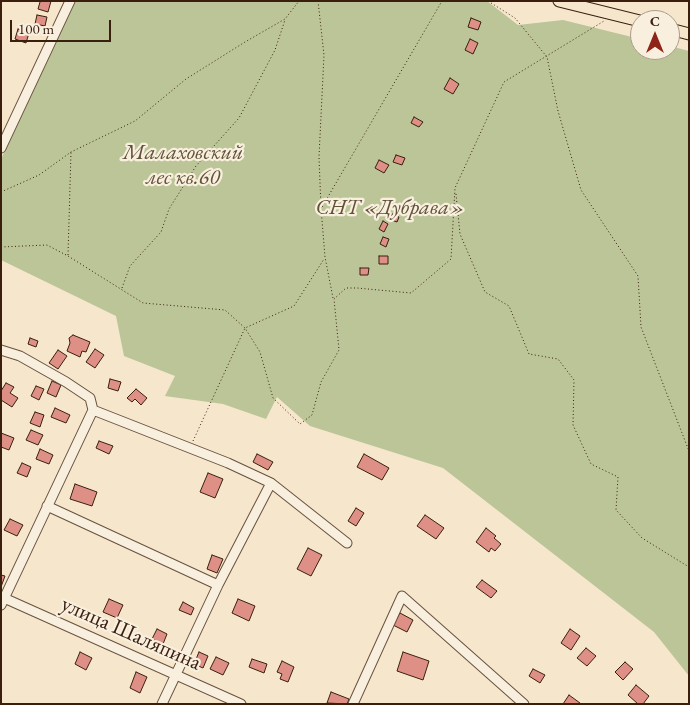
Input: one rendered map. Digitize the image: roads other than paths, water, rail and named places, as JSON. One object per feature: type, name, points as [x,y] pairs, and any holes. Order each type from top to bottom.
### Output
[{"type":"main road","points":[[559,1],[630,19]]},
{"type":"street","points":[[1,148],[70,1]]},
{"type":"street","points":[[1,350],[20,356],[66,382],[90,398],[93,410],[3,601]]},
{"type":"street","points":[[93,410],[228,463],[271,483],[347,543]]},
{"type":"street","points":[[162,704],[218,585],[271,483]]},
{"type":"street","points":[[47,506],[218,585]]},
{"type":"street","points":[[353,704],[402,596],[519,702]]},
{"type":"street","name":"улица Шаляпина","points":[[3,601],[241,704]]},
{"type":"park label","name":"Малаховский лес кв.60","points":[[183,166]]},
{"type":"park label","name":"СНТ «Дубрава»","points":[[390,208]]}]
